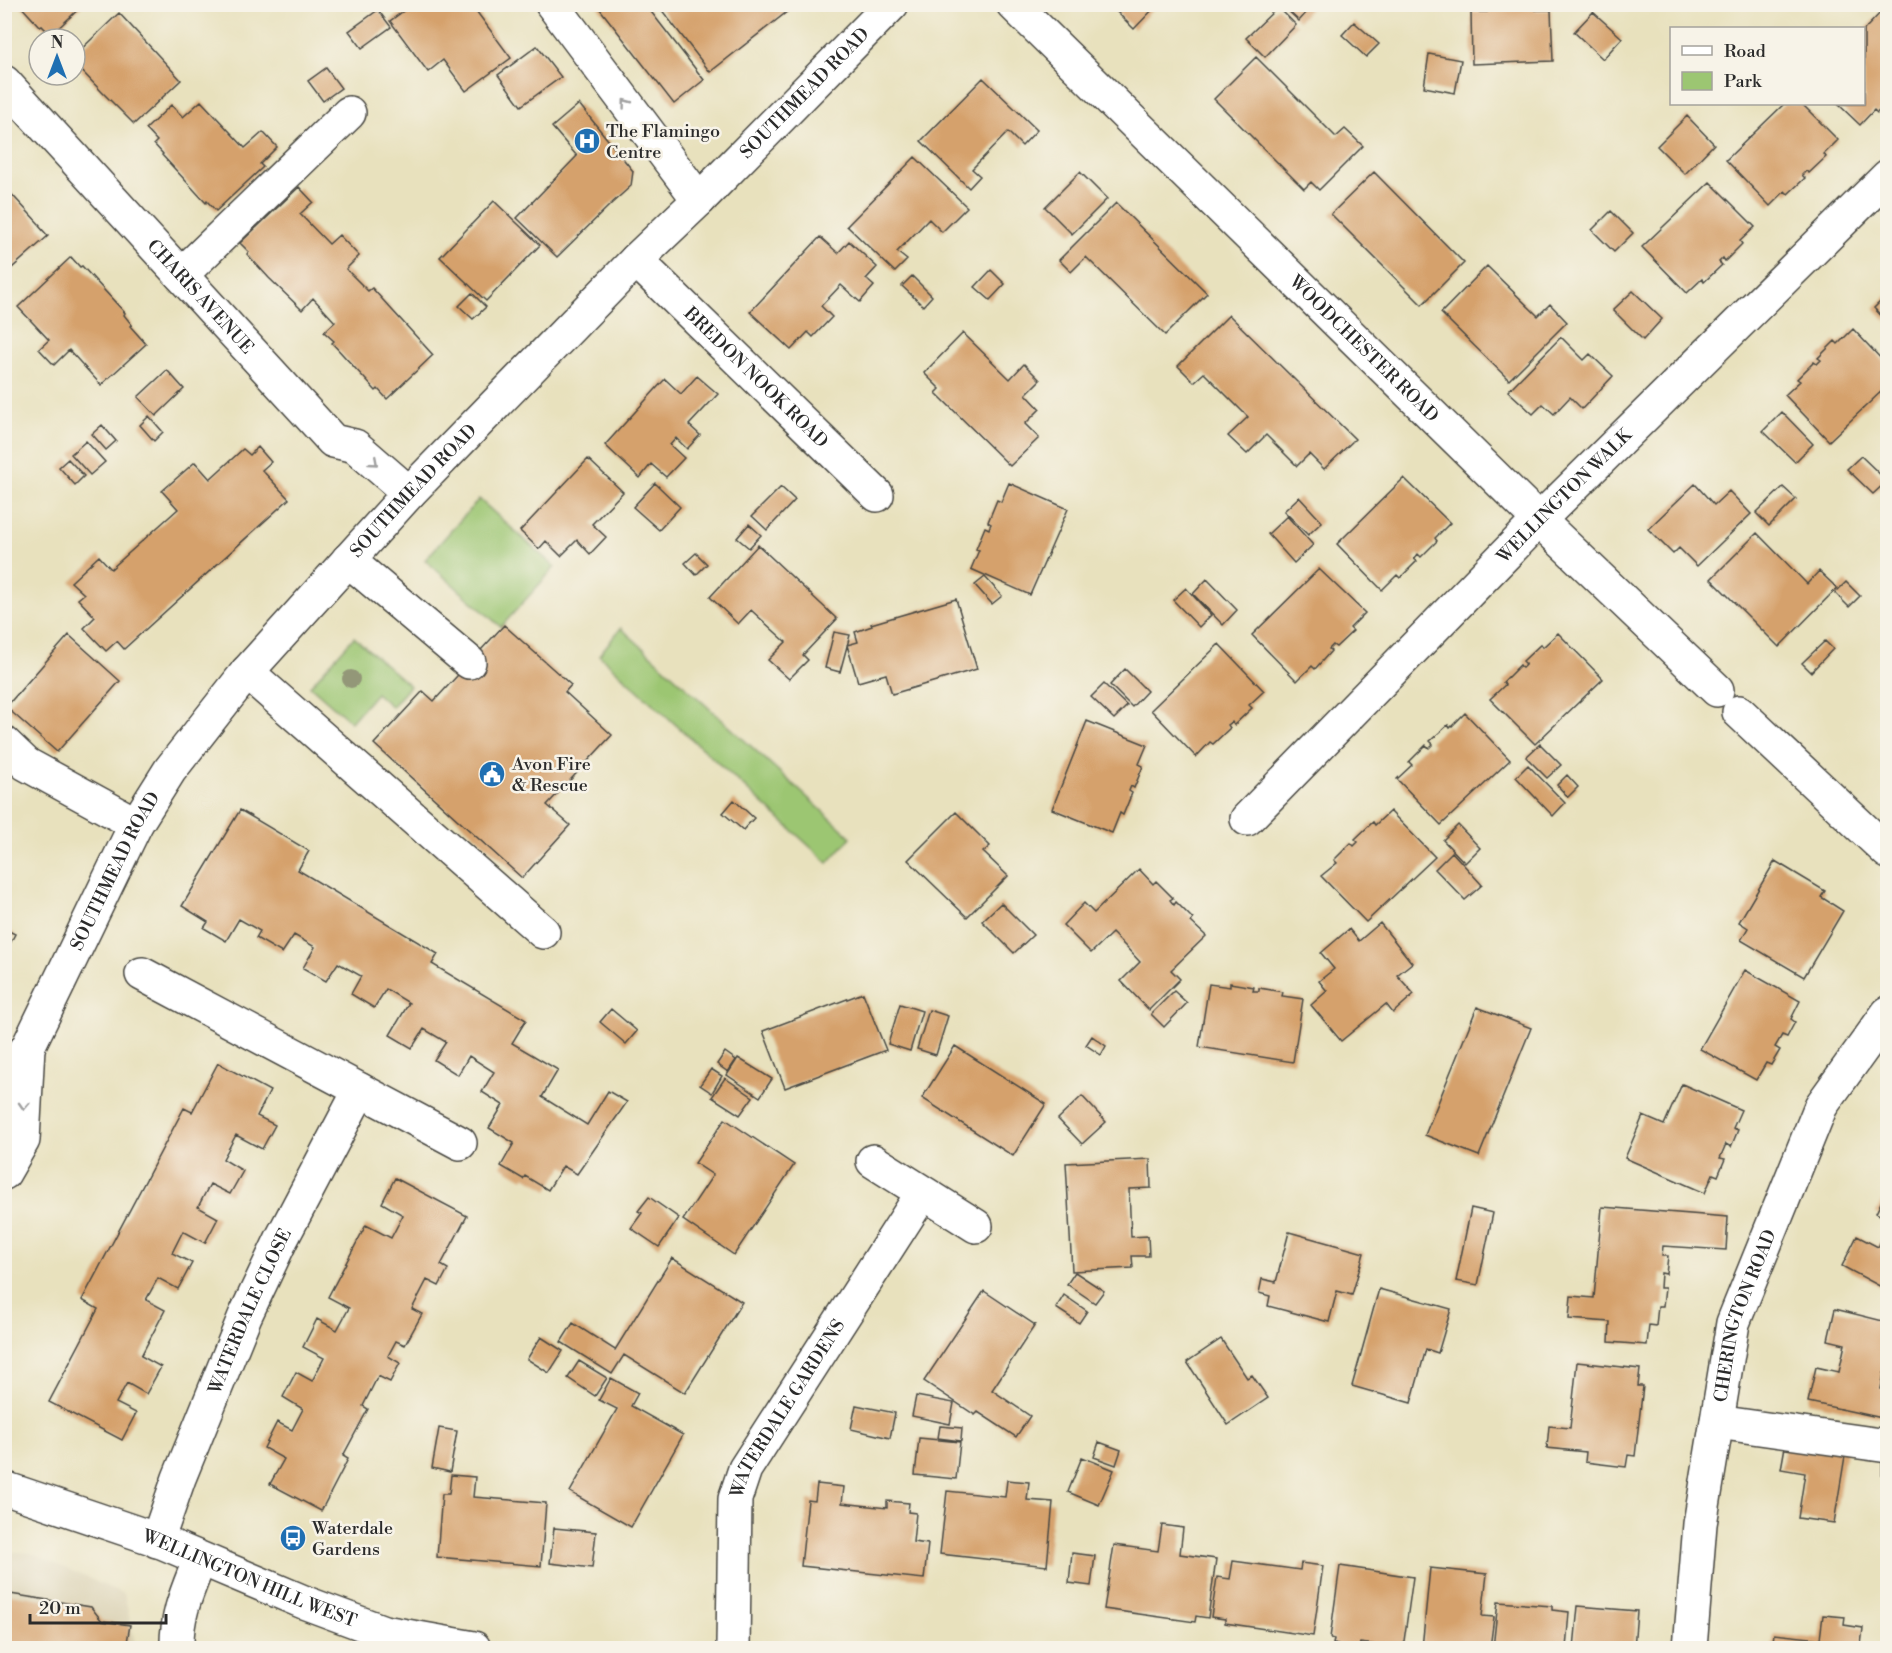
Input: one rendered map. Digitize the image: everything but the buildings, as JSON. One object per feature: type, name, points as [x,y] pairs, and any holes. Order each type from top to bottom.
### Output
[{"type":"street","points":[[552,4],[699,200]]},
{"type":"street","name":"SOUTHMEAD ROAD","points":[[4,1080],[28,1047],[136,824],[170,770],[247,672],[409,493],[636,260],[699,200],[892,4]]},
{"type":"street","name":"WOODCHESTER ROAD","points":[[1013,4],[1539,520],[1887,852]]},
{"type":"street","name":"CHARIS AVENUE","points":[[4,82],[333,441],[356,446],[409,493]]},
{"type":"street","points":[[181,275],[349,113]]},
{"type":"street","name":"WELLINGTON WALK","points":[[1247,819],[1539,520],[1887,176]]},
{"type":"street","name":"BREDON NOOK ROAD","points":[[636,260],[877,495]]},
{"type":"street","points":[[348,560],[469,662]]},
{"type":"street","points":[[247,672],[543,932]]},
{"type":"street","points":[[4,743],[26,764],[136,824]]},
{"type":"street","points":[[142,974],[460,1143]]},
{"type":"street","name":"CHERINGTON ROAD","points":[[1690,1648],[1700,1524],[1733,1323],[1821,1106],[1887,1013]]},
{"type":"street","name":"SOUTHMEAD ROAD","points":[[4,1173],[22,1140],[28,1047]]},
{"type":"street","name":"WATERDALE CLOSE","points":[[157,1540],[176,1484],[245,1316],[282,1238],[360,1090]]},
{"type":"street","points":[[873,1161],[976,1226]]},
{"type":"street","name":"WATERDALE GARDENS","points":[[734,1648],[735,1499],[745,1468],[922,1194]]},
{"type":"street","points":[[1717,1422],[1887,1446]]},
{"type":"street","name":"WELLINGTON HILL WEST","points":[[4,1475],[65,1508]]},
{"type":"street","name":"WELLINGTON HILL WEST","points":[[4,1488],[157,1540],[306,1603],[384,1632],[474,1648]]},
{"type":"street","points":[[177,1648],[177,1632],[182,1605],[200,1559]]},
{"type":"shaded area","points":[[4,1551],[31,1553],[124,1594],[136,1648],[5,1648]]},
{"type":"green space","points":[[479,499],[555,567],[501,627],[425,560]]},
{"type":"green space","points":[[621,628],[851,837],[828,863],[599,655]]},
{"type":"green space","points":[[354,637],[410,686],[392,707],[376,693],[351,722],[310,686]]},
{"type":"place","name":"The Flamingo Centre","points":[[587,141]]},
{"type":"place","name":"Avon Fire & Rescue","points":[[492,774]]},
{"type":"place","name":"Waterdale Gardens","points":[[293,1538]]}]
